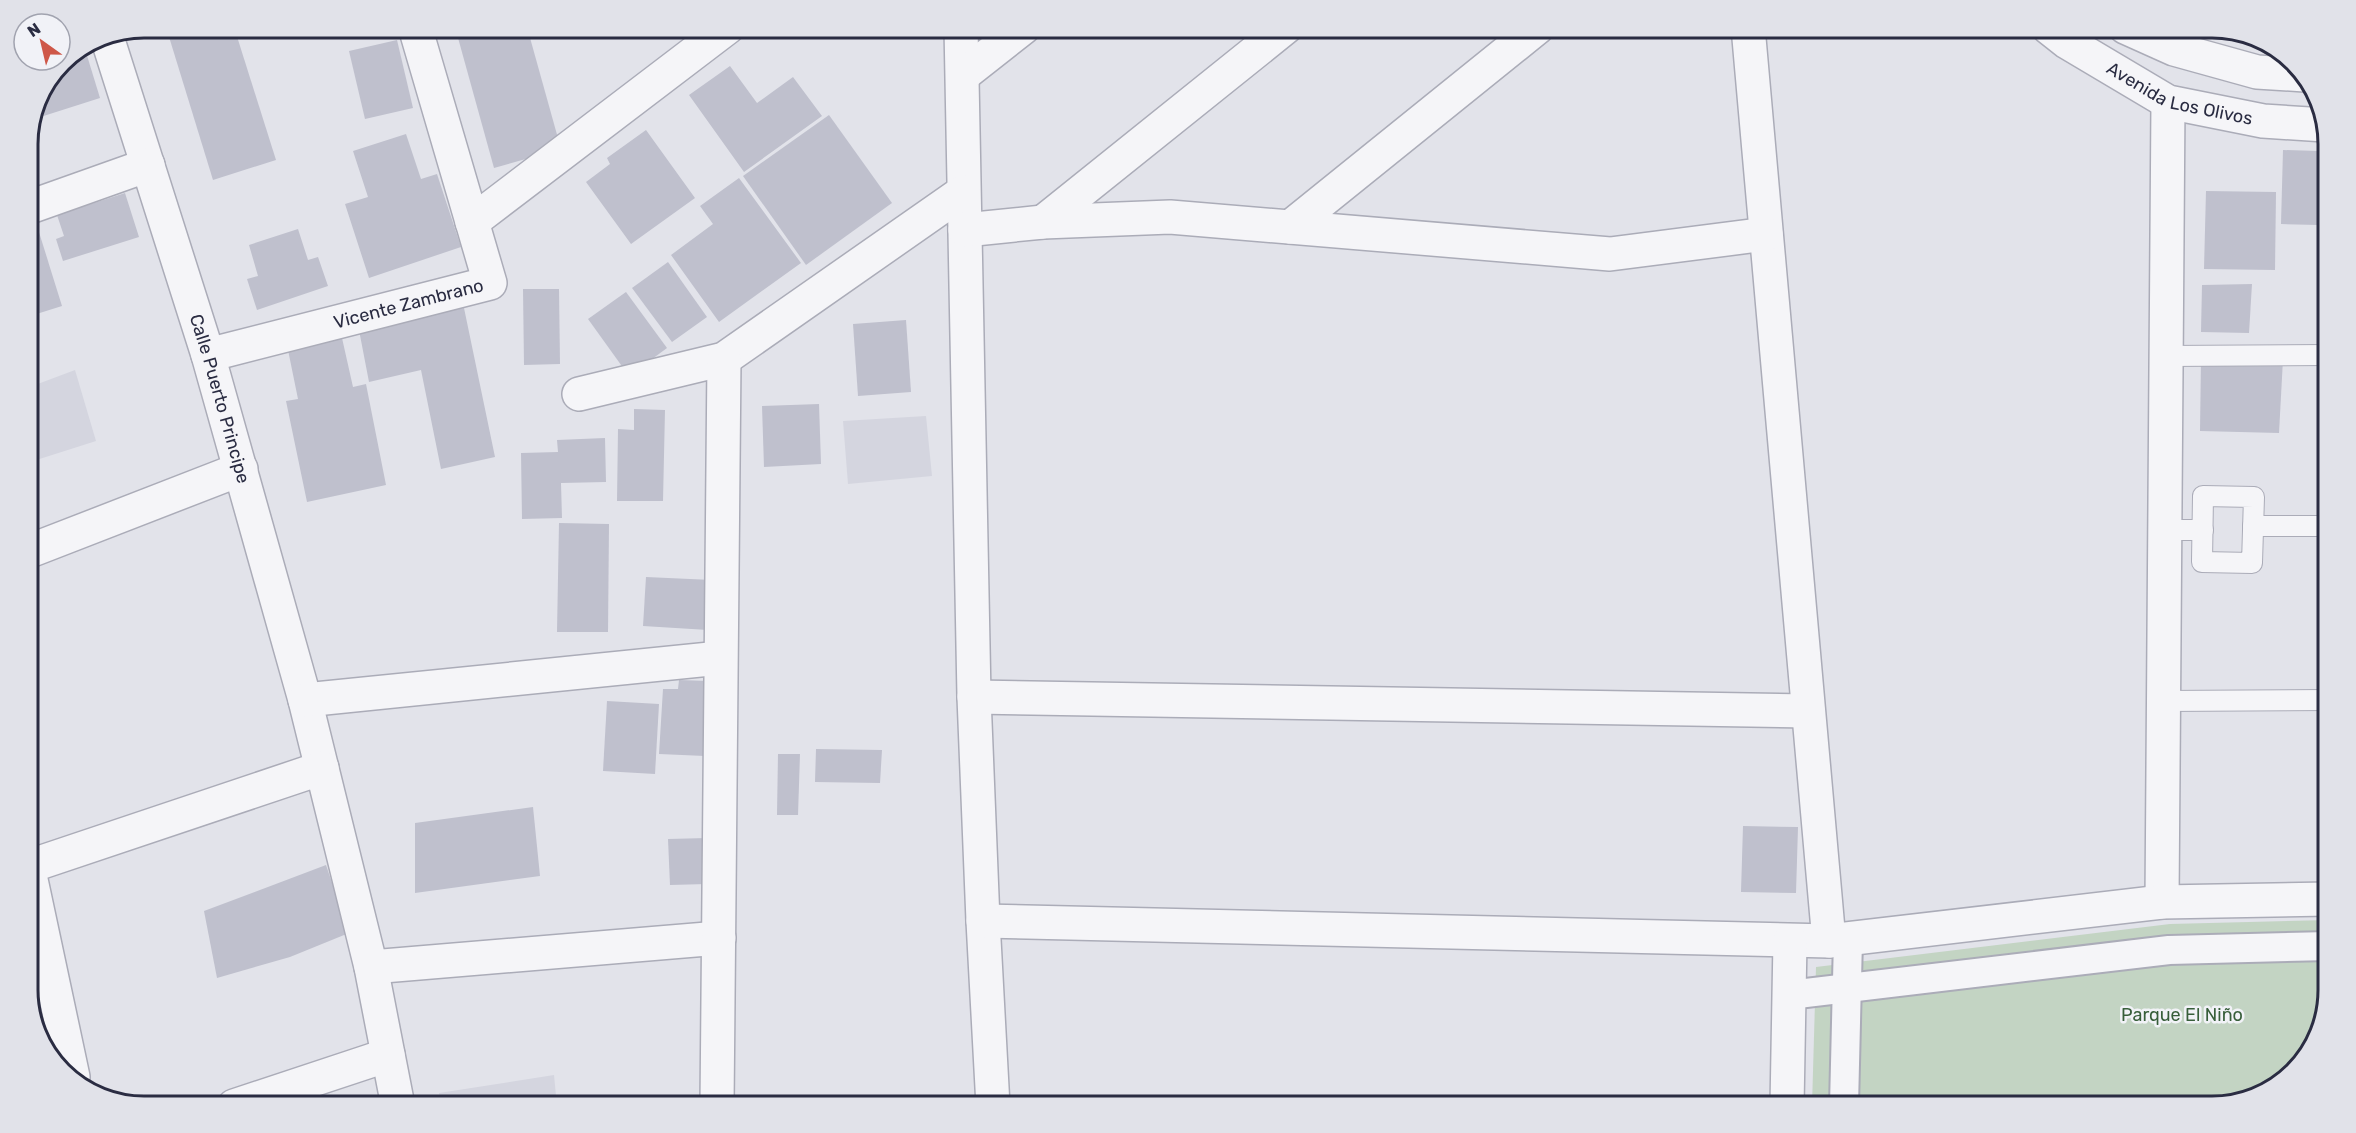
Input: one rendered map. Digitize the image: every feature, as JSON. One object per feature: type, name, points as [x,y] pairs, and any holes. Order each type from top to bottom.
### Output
[{"type":"street","name":"Vicente Zambrano","points":[[208,355],[490,283],[418,38]]},
{"type":"street","points":[[472,222],[714,38]]},
{"type":"street","points":[[961,38],[974,697],[992,1096]]},
{"type":"street","points":[[963,75],[1010,38]]},
{"type":"street","points":[[1043,222],[1272,38]]},
{"type":"street","points":[[1290,227],[1524,38]]},
{"type":"street","points":[[1734,38],[1751,60]]},
{"type":"street","points":[[1749,38],[1808,711],[1847,988],[1844,1096]]},
{"type":"street","name":"Avenida Los Olivos","points":[[2062,38],[2168,102],[2263,121],[2316,124]]},
{"type":"street","name":"Avenida Los Olivos","points":[[2151,38],[2174,48],[2256,72],[2292,74]]},
{"type":"street","name":"Calle Puerto Principe","points":[[109,43],[208,355],[304,700],[371,967],[396,1096]]},
{"type":"street","points":[[2162,902],[2168,102]]},
{"type":"street","points":[[38,204],[148,165]]},
{"type":"street","points":[[579,394],[724,359],[963,192]]},
{"type":"street","points":[[965,230],[1043,222],[1170,217],[1610,254],[1766,234]]},
{"type":"street","points":[[717,1096],[724,359]]},
{"type":"street","points":[[38,548],[241,469]]},
{"type":"street","points":[[304,700],[720,658]]},
{"type":"street","points":[[974,697],[1808,711]]},
{"type":"street","points":[[38,862],[322,768]]},
{"type":"street","points":[[983,921],[1790,941],[1839,940],[2162,902],[2318,899]]},
{"type":"street","points":[[38,912],[71,1066]]},
{"type":"street","points":[[371,967],[719,938]]},
{"type":"street","points":[[1787,1096],[1790,941]]},
{"type":"street","points":[[1789,995],[2169,950],[2318,946]]},
{"type":"street","points":[[264,1096],[388,1055]]},
{"type":"lane","points":[[2166,356],[2318,355]]},
{"type":"lane","points":[[2203,496],[2254,497],[2252,563],[2202,562],[2203,530],[2203,496]]},
{"type":"lane","points":[[2253,526],[2318,526]]},
{"type":"lane","points":[[2165,530],[2203,530]]},
{"type":"lane","points":[[2163,701],[2318,700]]},
{"type":"shaded area","points":[[75,370],[96,441],[38,459],[38,384]]},
{"type":"shaded area","points":[[926,416],[932,476],[848,484],[843,421]]},
{"type":"shaded area","points":[[554,1075],[556,1096],[439,1096],[439,1093]]},
{"type":"green space","name":"Parque El Niño","points":[[2318,920],[2318,997],[2313,1024],[2301,1048],[2277,1074],[2240,1092],[2213,1096],[1812,1096],[1816,967],[2170,924]]},
{"type":"building","points":[[169,38],[237,38],[276,160],[213,180]]},
{"type":"building","points":[[458,38],[530,38],[561,149],[494,168]]},
{"type":"building","points":[[397,40],[413,108],[365,119],[349,51]]},
{"type":"building","points":[[87,54],[100,98],[41,117],[48,97],[59,79],[65,72],[72,72],[72,65]]},
{"type":"building","points":[[730,66],[757,103],[793,77],[822,116],[744,172],[689,95]]},
{"type":"building","points":[[829,115],[892,203],[806,265],[743,176]]},
{"type":"building","points":[[646,130],[695,198],[631,244],[586,182],[610,164],[607,158]]},
{"type":"building","points":[[406,134],[421,179],[437,174],[461,247],[369,278],[345,204],[368,197],[353,151]]},
{"type":"building","points":[[2283,150],[2318,151],[2318,225],[2281,224]]},
{"type":"building","points":[[739,178],[801,263],[719,322],[671,255],[713,224],[700,206]]},
{"type":"building","points":[[2206,191],[2276,192],[2275,270],[2204,269]]},
{"type":"building","points":[[125,193],[139,237],[63,261],[56,239],[64,236],[57,215]]},
{"type":"building","points":[[38,229],[62,306],[38,314]]},
{"type":"building","points":[[298,229],[308,260],[318,257],[328,286],[257,310],[247,279],[258,276],[249,245]]},
{"type":"building","points":[[668,262],[707,317],[672,342],[632,288]]},
{"type":"building","points":[[2252,284],[2249,333],[2201,332],[2202,285]]},
{"type":"building","points":[[523,289],[559,289],[560,364],[524,365]]},
{"type":"building","points":[[626,292],[667,348],[629,376],[588,319]]},
{"type":"building","points":[[464,308],[495,457],[441,469],[421,370],[369,382],[359,330]]},
{"type":"building","points":[[906,320],[911,392],[858,396],[853,324]]},
{"type":"building","points":[[342,338],[353,387],[366,384],[386,485],[307,502],[286,401],[298,399],[288,350]]},
{"type":"building","points":[[2201,359],[2283,359],[2279,433],[2200,431]]},
{"type":"building","points":[[819,404],[821,464],[764,467],[762,406]]},
{"type":"building","points":[[634,409],[665,410],[663,501],[617,501],[618,429],[634,430]]},
{"type":"building","points":[[605,438],[606,482],[561,483],[562,518],[522,519],[521,453],[558,452],[557,440]]},
{"type":"building","points":[[559,523],[609,524],[608,632],[557,632]]},
{"type":"building","points":[[646,577],[712,580],[708,630],[643,626]]},
{"type":"building","points":[[679,680],[709,681],[705,756],[659,754],[663,689],[678,689]]},
{"type":"building","points":[[607,701],[659,704],[655,774],[603,771]]},
{"type":"building","points":[[816,749],[882,750],[880,783],[815,782]]},
{"type":"building","points":[[778,754],[800,754],[798,815],[777,815]]},
{"type":"building","points":[[533,807],[540,876],[415,893],[415,823]]},
{"type":"building","points":[[1743,826],[1798,827],[1796,893],[1741,892]]},
{"type":"building","points":[[707,838],[707,884],[670,885],[668,839]]},
{"type":"building","points":[[326,865],[349,933],[290,957],[217,978],[204,911]]}]
